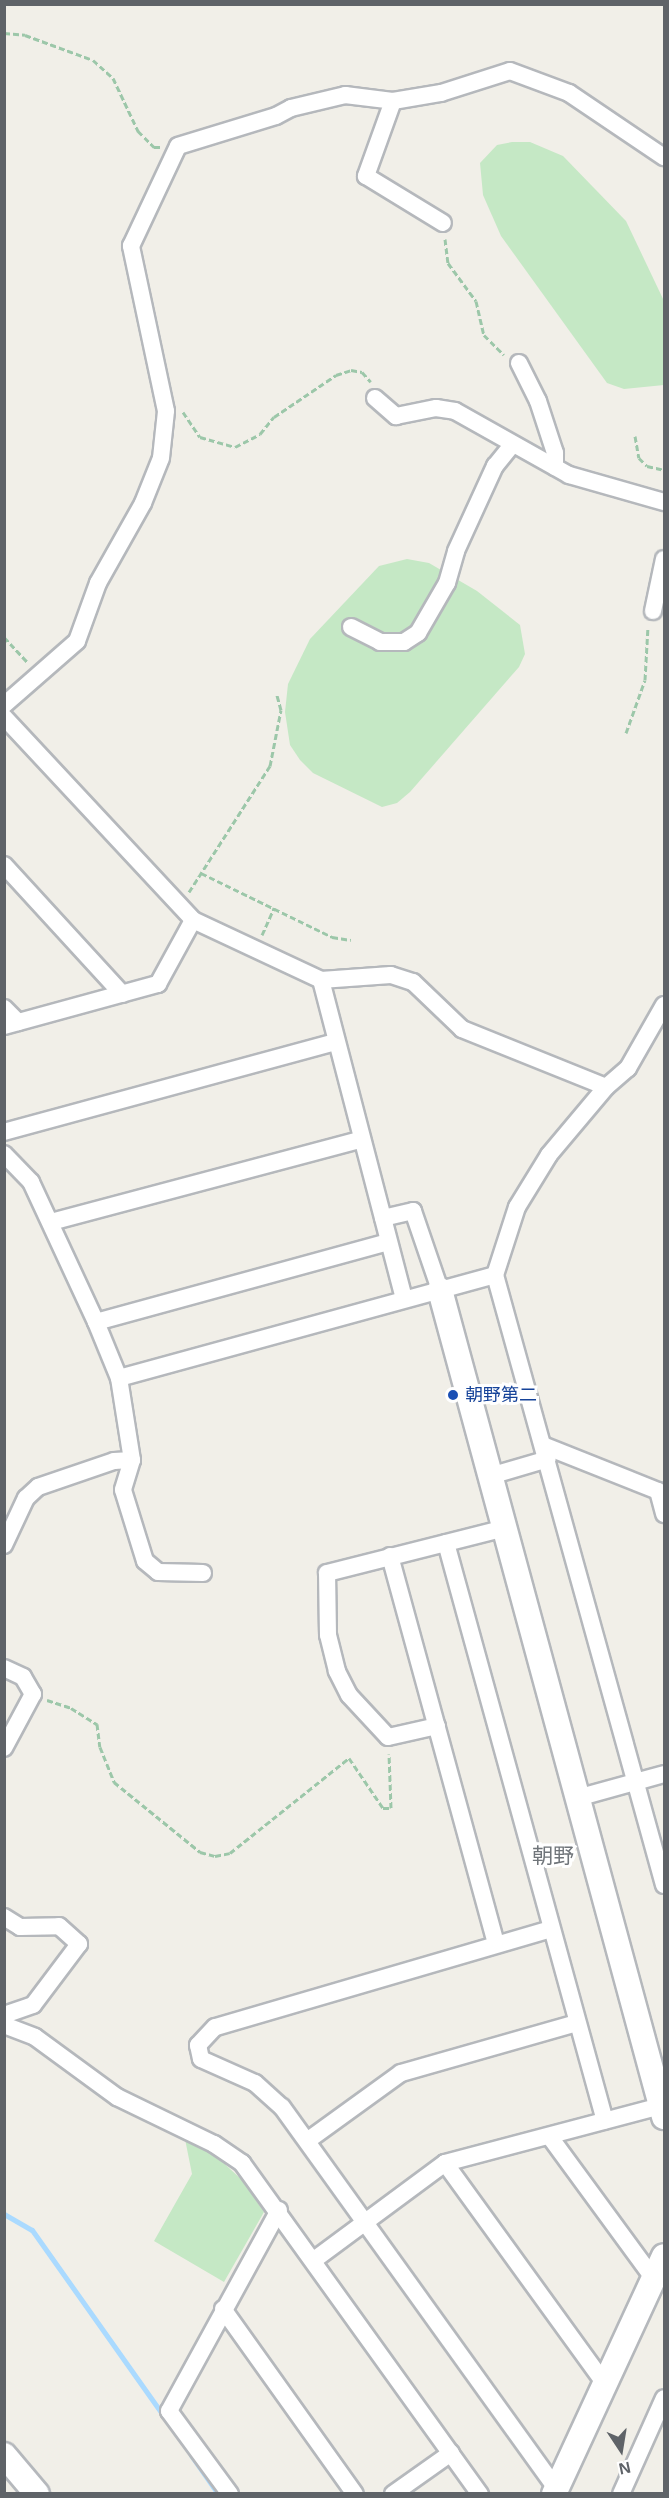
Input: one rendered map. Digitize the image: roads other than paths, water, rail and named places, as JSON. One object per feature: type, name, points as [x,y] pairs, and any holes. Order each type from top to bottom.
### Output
[{"type":"street","points":[[4,705],[77,641],[98,583],[143,503],[161,458],[166,411],[131,246],[178,146],[291,108],[345,95],[393,101],[441,93],[510,71],[569,93],[664,157]]},
{"type":"street","points":[[393,101],[366,176],[443,223]]},
{"type":"street","points":[[519,363],[538,400],[555,453],[555,467]]},
{"type":"street","points":[[375,398],[396,416],[436,408],[455,411],[555,467],[664,502]]},
{"type":"street","points":[[351,627],[380,642],[404,642],[418,633],[447,583],[456,551],[495,466],[513,444]]},
{"type":"street","points":[[653,611],[664,560]]},
{"type":"street","points":[[4,717],[178,909],[193,920],[321,980],[390,975],[413,982],[462,1029],[606,1087]]},
{"type":"street","points":[[4,865],[122,994]]},
{"type":"street","points":[[4,1008],[11,1024],[158,984],[193,920]]},
{"type":"street","points":[[321,980],[335,1042],[404,1298]]},
{"type":"street","points":[[664,1005],[628,1068],[606,1087],[549,1155],[518,1207],[495,1275],[547,1453],[664,1886]]},
{"type":"street","points":[[4,1132],[335,1042]]},
{"type":"street","points":[[51,1222],[362,1139]]},
{"type":"street","points":[[4,1154],[31,1182],[96,1322],[119,1378],[132,1460],[123,1490],[145,1561],[158,1572],[203,1573]]},
{"type":"street","points":[[314,2260],[446,2163],[604,2121],[664,2109],[577,1798],[440,1290],[413,1211],[383,1218]]},
{"type":"street","points":[[96,1322],[388,1242]]},
{"type":"street","points":[[119,1378],[404,1298],[495,1275]]},
{"type":"street","points":[[490,1476],[547,1453],[658,1491],[664,1514]]},
{"type":"street","points":[[4,1545],[26,1498],[38,1487],[114,1461],[132,1460]]},
{"type":"street","points":[[437,1726],[388,1737],[349,1695],[337,1671],[328,1635],[327,1573],[505,1528]]},
{"type":"street","points":[[446,1543],[604,2121]]},
{"type":"street","points":[[390,1556],[496,1942]]},
{"type":"street","points":[[4,1668],[23,1677],[33,1694],[4,1748]]},
{"type":"street","points":[[577,1798],[664,1774]]},
{"type":"street","points":[[4,1917],[20,1927],[59,1926],[79,1944],[33,2005],[4,2015]]},
{"type":"street","points":[[551,1929],[496,1942],[215,2027],[198,2045],[201,2059],[255,2084],[282,2107],[555,2492],[664,2256]]},
{"type":"street","points":[[307,2141],[401,2073],[576,2023]]},
{"type":"street","points":[[4,2025],[35,2037],[117,2097],[214,2144],[242,2163],[279,2210],[480,2493]]},
{"type":"street","points":[[550,2136],[654,2279]]},
{"type":"street","points":[[446,2163],[605,2384]]},
{"type":"street","points":[[230,2493],[169,2411],[279,2210]]},
{"type":"street","points":[[223,2309],[355,2493]]},
{"type":"street","points":[[621,2493],[664,2398]]},
{"type":"street","points":[[393,2493],[451,2453]]},
{"type":"street","points":[[4,2455],[37,2493]]},
{"type":"waterway","points":[[4,2214],[32,2230],[165,2418]]},
{"type":"waterway","points":[[191,2455],[218,2494]]},
{"type":"place","name":"朝野第二","points":[[453,1395]]},
{"type":"district","name":"朝野","points":[[553,1856]]}]
